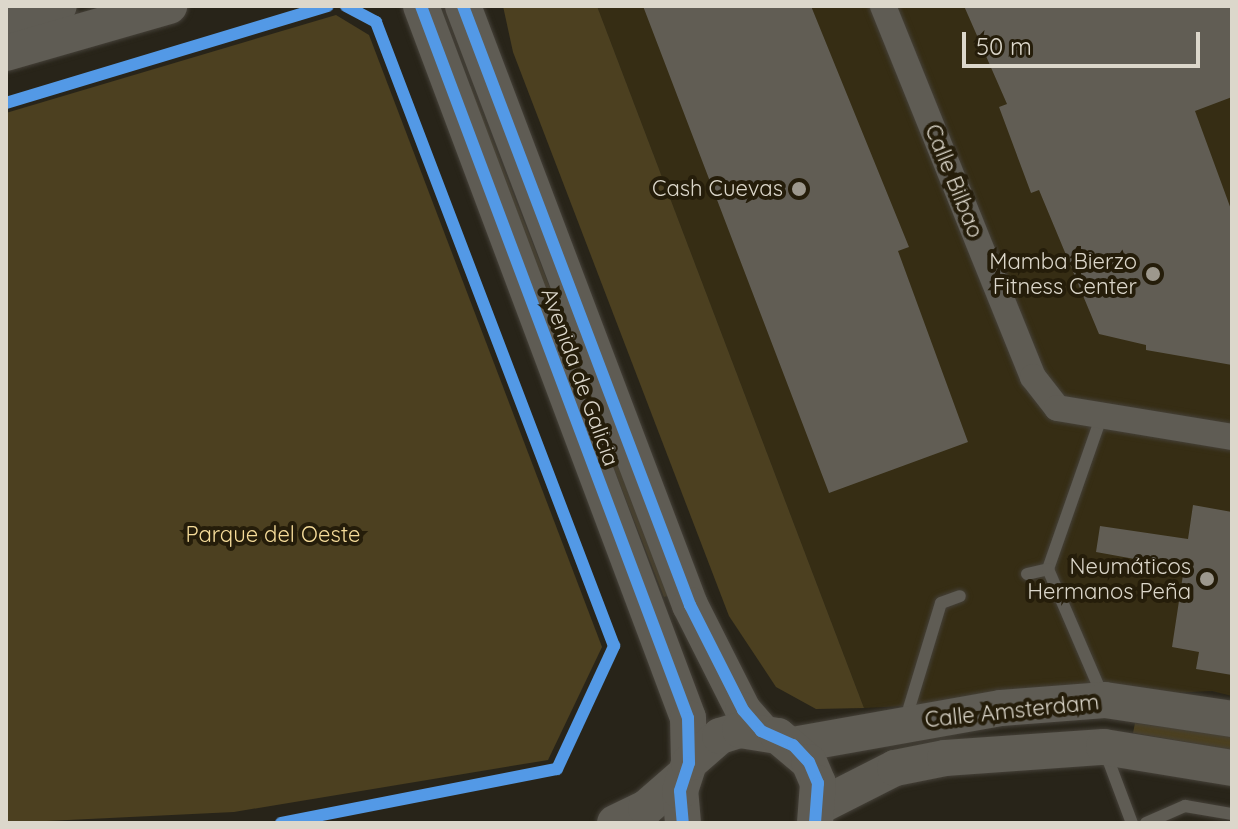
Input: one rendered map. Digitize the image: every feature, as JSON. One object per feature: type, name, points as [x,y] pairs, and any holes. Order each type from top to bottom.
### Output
[{"type":"main road","points":[[6,22],[59,6]]},
{"type":"main road","points":[[6,53],[169,6]]},
{"type":"main road","name":"Avenida de Galicia","points":[[421,6],[688,718],[683,823]]},
{"type":"main road","name":"Avenida de Galicia","points":[[463,6],[690,605],[743,710],[761,731]]},
{"type":"main road","name":"Calle Amsterdam","points":[[793,745],[904,722],[1105,700],[1232,719]]},
{"type":"main road","points":[[615,823],[646,808],[720,736],[761,731],[793,745],[818,783],[818,815]]},
{"type":"main road","name":"Calle Amsterdam","points":[[818,815],[895,768],[920,763],[1104,747],[1232,768]]},
{"type":"street","name":"Calle Bilbao","points":[[883,6],[1033,377],[1057,408],[1232,437]]},
{"type":"lane","points":[[1102,415],[1048,569],[1105,700]]},
{"type":"lane","points":[[1027,574],[1048,569]]},
{"type":"lane","points":[[904,722],[941,603],[960,596]]},
{"type":"lane","points":[[1104,747],[1132,823]]},
{"type":"lane","points":[[1146,823],[1185,806],[1232,814]]},
{"type":"shaded area","points":[[597,6],[1232,6],[1232,696],[1212,691],[864,708]]},
{"type":"green space","points":[[503,6],[597,6],[864,708],[816,709],[776,687],[729,616],[513,52]]},
{"type":"green space","name":"Parque del Oeste","points":[[336,15],[369,35],[602,647],[548,760],[234,812],[6,823],[6,113]]},
{"type":"green space","points":[[471,86],[670,595],[664,597],[465,88]]},
{"type":"green space","points":[[1135,723],[1232,736],[1232,750],[1133,733]]},
{"type":"building","points":[[643,6],[811,6],[909,247],[898,251],[968,442],[829,493]]},
{"type":"building","points":[[964,6],[1232,6],[1232,97],[1195,111],[1232,212],[1232,365],[1146,350],[1146,345],[1099,334],[1039,190],[1031,193],[999,107],[1007,104]]},
{"type":"building","name":"Neumáticos Hermanos Peña","points":[[1193,505],[1232,512],[1232,675],[1196,669],[1199,652],[1172,647],[1184,568],[1096,552],[1100,526],[1188,539]]},
{"type":"cycle path","points":[[6,103],[328,6]]},
{"type":"cycle path","points":[[281,823],[557,769],[614,646],[376,22],[346,6]]},
{"type":"cycle path","points":[[421,6],[688,718],[689,763],[680,791],[683,823]]},
{"type":"cycle path","points":[[463,6],[690,605],[743,710],[761,731],[793,745],[809,762],[818,783],[815,823]]},
{"type":"place","name":"Cash Cuevas","points":[[799,189]]},
{"type":"place","name":"Mamba Bierzo Fitness Center","points":[[1153,274]]},
{"type":"place","name":"Neumáticos Hermanos Peña","points":[[1207,579]]}]
